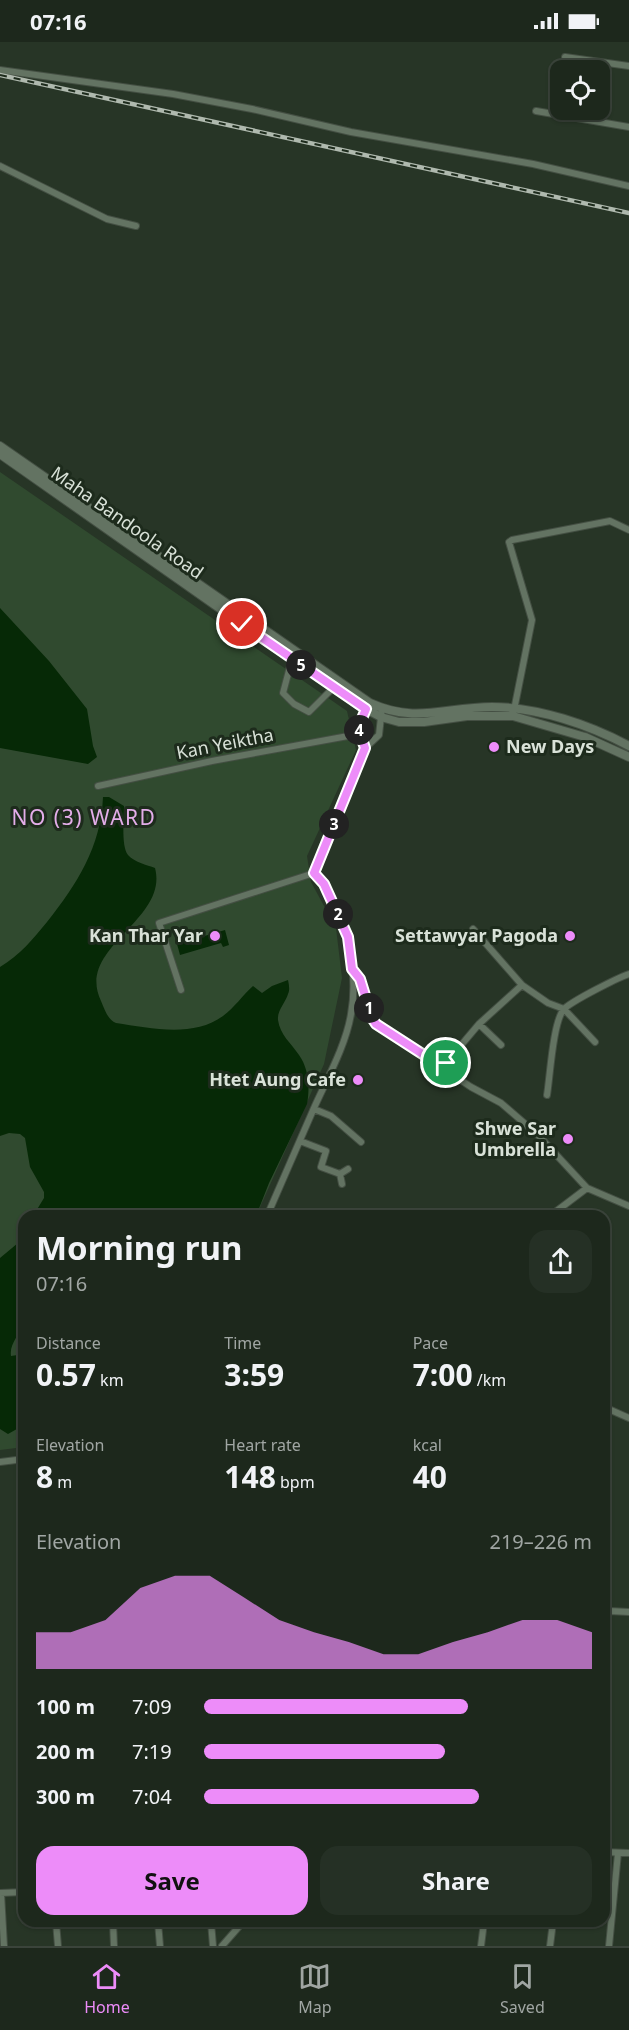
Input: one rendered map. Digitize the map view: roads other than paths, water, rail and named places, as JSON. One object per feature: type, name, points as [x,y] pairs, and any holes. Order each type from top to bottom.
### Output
[{"type":"main road","name":"Maha Bandoola Road","points":[[0,446],[368,706]]},
{"type":"main road","name":"Maha Bandoola Road","points":[[0,454],[333,688],[382,713],[407,722],[514,712],[598,730],[629,746]]},
{"type":"main road","name":"Maha Bandoola Road","points":[[514,712],[585,737],[629,757]]},
{"type":"street","points":[[566,57],[629,66]]},
{"type":"street","points":[[0,70],[173,94],[383,138],[533,164],[629,186]]},
{"type":"street","points":[[536,111],[629,127]]},
{"type":"street","points":[[0,166],[107,219],[136,226]]},
{"type":"street","points":[[514,712],[532,620],[509,542],[610,520],[629,530]]},
{"type":"street","points":[[292,659],[282,693],[294,704],[309,712],[333,688]]},
{"type":"street","points":[[365,748],[359,734],[359,724],[368,706]]},
{"type":"street","points":[[181,990],[159,923],[314,873],[365,748],[379,735],[382,713]]},
{"type":"street","name":"Kan Yeiktha","points":[[98,786],[212,761],[359,734]]},
{"type":"street","points":[[270,1210],[339,1055],[351,1016],[353,1001],[348,937],[324,884],[314,873]]},
{"type":"street","points":[[473,929],[522,985],[548,1003],[564,1009],[595,1042]]},
{"type":"street","points":[[352,969],[360,979],[376,1024],[471,1087],[501,1103],[538,1135],[586,1188],[629,1206]]},
{"type":"street","points":[[548,1095],[558,1022],[564,1009],[616,978],[629,974]]},
{"type":"street","points":[[441,1066],[479,1024],[522,985]]},
{"type":"street","points":[[353,1001],[366,1000]]},
{"type":"street","points":[[479,1024],[501,1045]]},
{"type":"street","points":[[314,1109],[331,1116],[361,1142]]},
{"type":"street","points":[[300,1140],[326,1151],[321,1167],[340,1174]]},
{"type":"street","points":[[340,1174],[348,1169]]},
{"type":"street","points":[[340,1174],[342,1184]]},
{"type":"street","points":[[558,1210],[586,1188]]},
{"type":"street","points":[[610,1410],[629,1418]]},
{"type":"street","points":[[0,1462],[18,1460]]},
{"type":"street","points":[[610,1611],[629,1612]]},
{"type":"street","points":[[610,1852],[629,1853]]},
{"type":"street","points":[[609,1946],[618,1852]]},
{"type":"street","points":[[4,1946],[0,1893],[18,1892]]},
{"type":"street","points":[[56,1927],[58,1946]]},
{"type":"street","points":[[112,1927],[114,1946]]},
{"type":"street","points":[[158,1927],[160,1946]]},
{"type":"street","points":[[211,1927],[213,1946]]},
{"type":"street","points":[[222,1946],[239,1927]]},
{"type":"street","points":[[481,1946],[483,1927]]},
{"type":"street","points":[[550,1946],[552,1927]]},
{"type":"railway","points":[[0,75],[629,213]]},
{"type":"place","name":"New Days","points":[[494,747]]},
{"type":"place","name":"Kan Thar Yar","points":[[215,936]]},
{"type":"place","name":"Settawyar Pagoda","points":[[570,936]]},
{"type":"place","name":"Htet Aung Cafe","points":[[358,1080]]},
{"type":"place","name":"Shwe Sar Umbrella","points":[[568,1139]]},
{"type":"district","name":"NO (3) WARD","points":[[84,818]]}]
